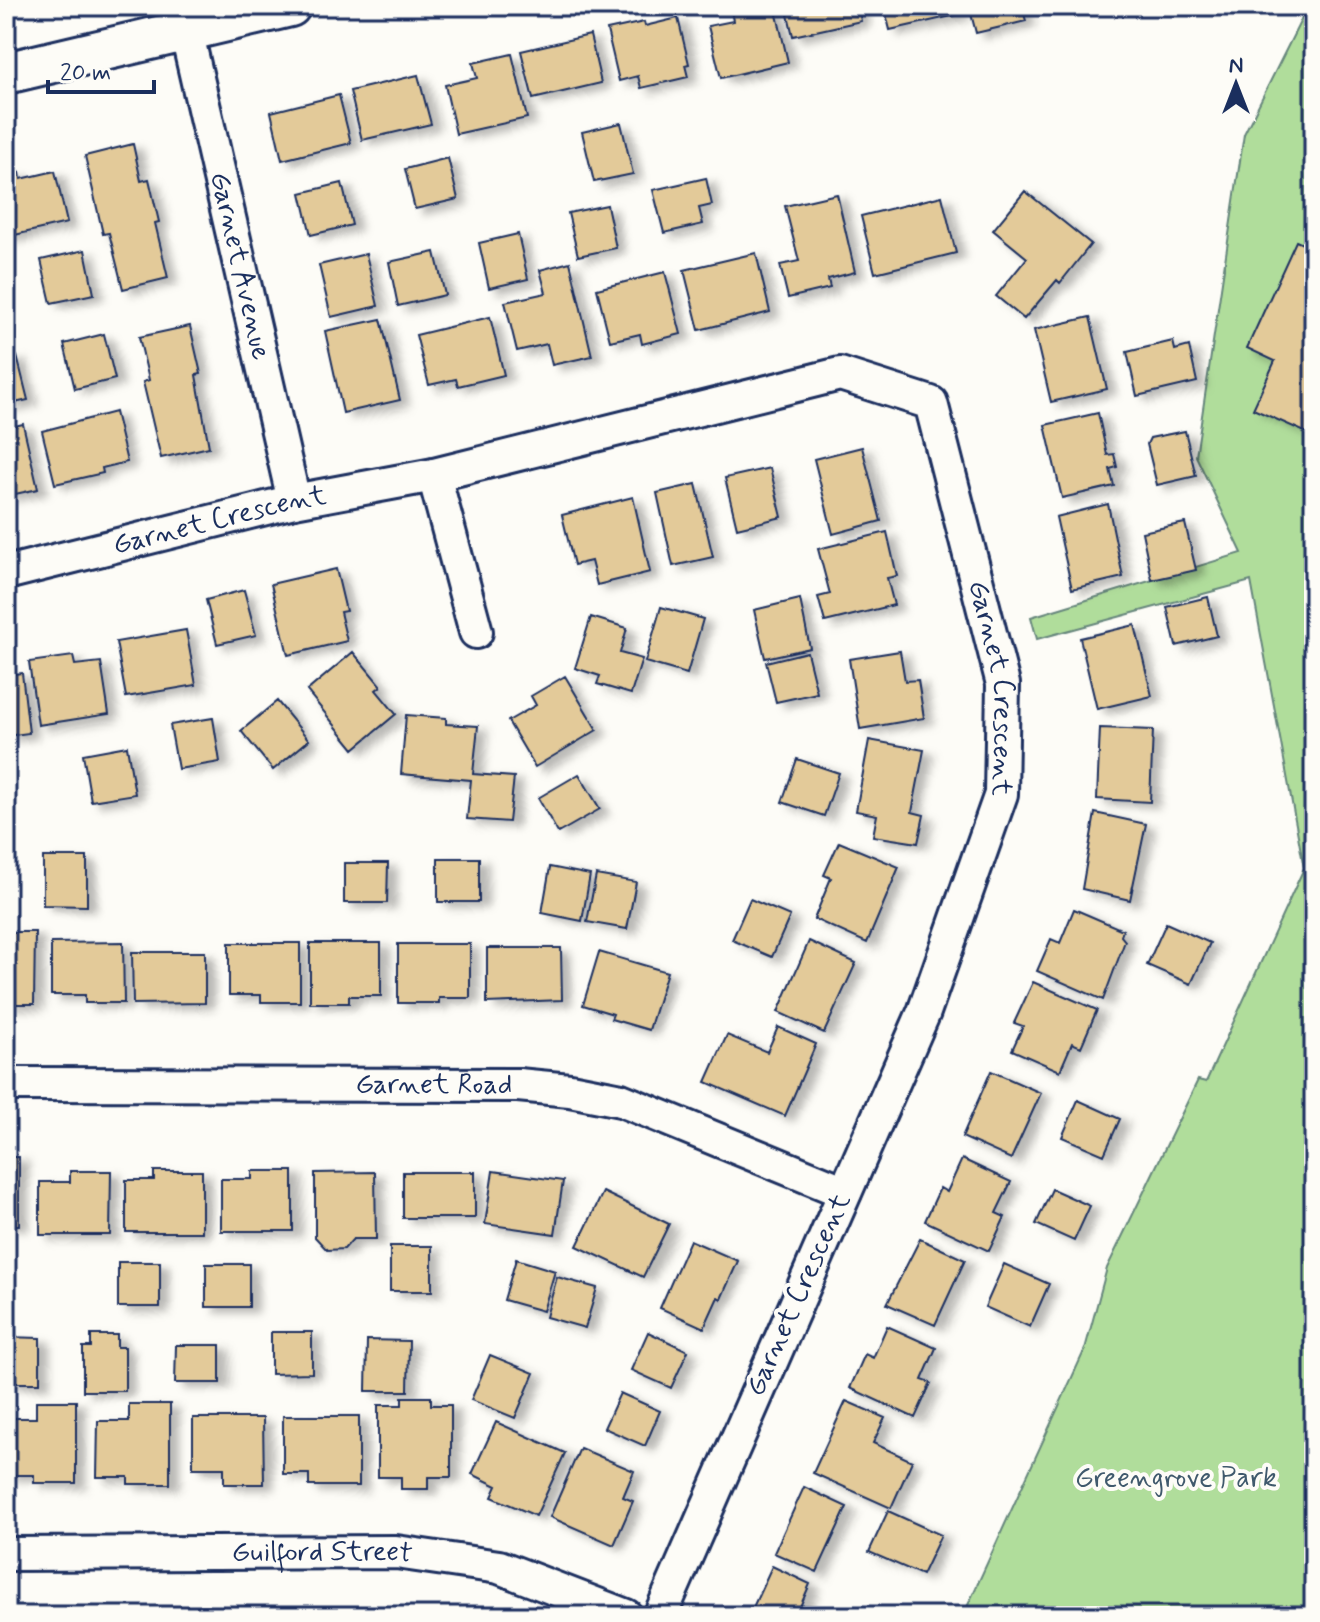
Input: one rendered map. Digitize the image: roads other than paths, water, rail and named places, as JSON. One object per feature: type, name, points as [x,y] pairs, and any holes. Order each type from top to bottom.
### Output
[{"type":"street","points":[[6,73],[290,6]]},
{"type":"street","name":"Garnet Avenue","points":[[186,30],[294,501]]},
{"type":"street","name":"Garnet Crescent","points":[[6,573],[294,501],[434,475],[840,374],[931,403],[1003,684],[1001,794],[924,1012],[660,1616]]},
{"type":"street","points":[[434,475],[476,632]]},
{"type":"street","name":"Garnet Road","points":[[6,1084],[518,1085],[570,1090],[621,1100],[845,1192]]},
{"type":"street","name":"Guilford Street","points":[[6,1554],[396,1552],[499,1567],[626,1616]]},
{"type":"park label","name":"Greengrove Park","points":[[1176,1478]]}]
